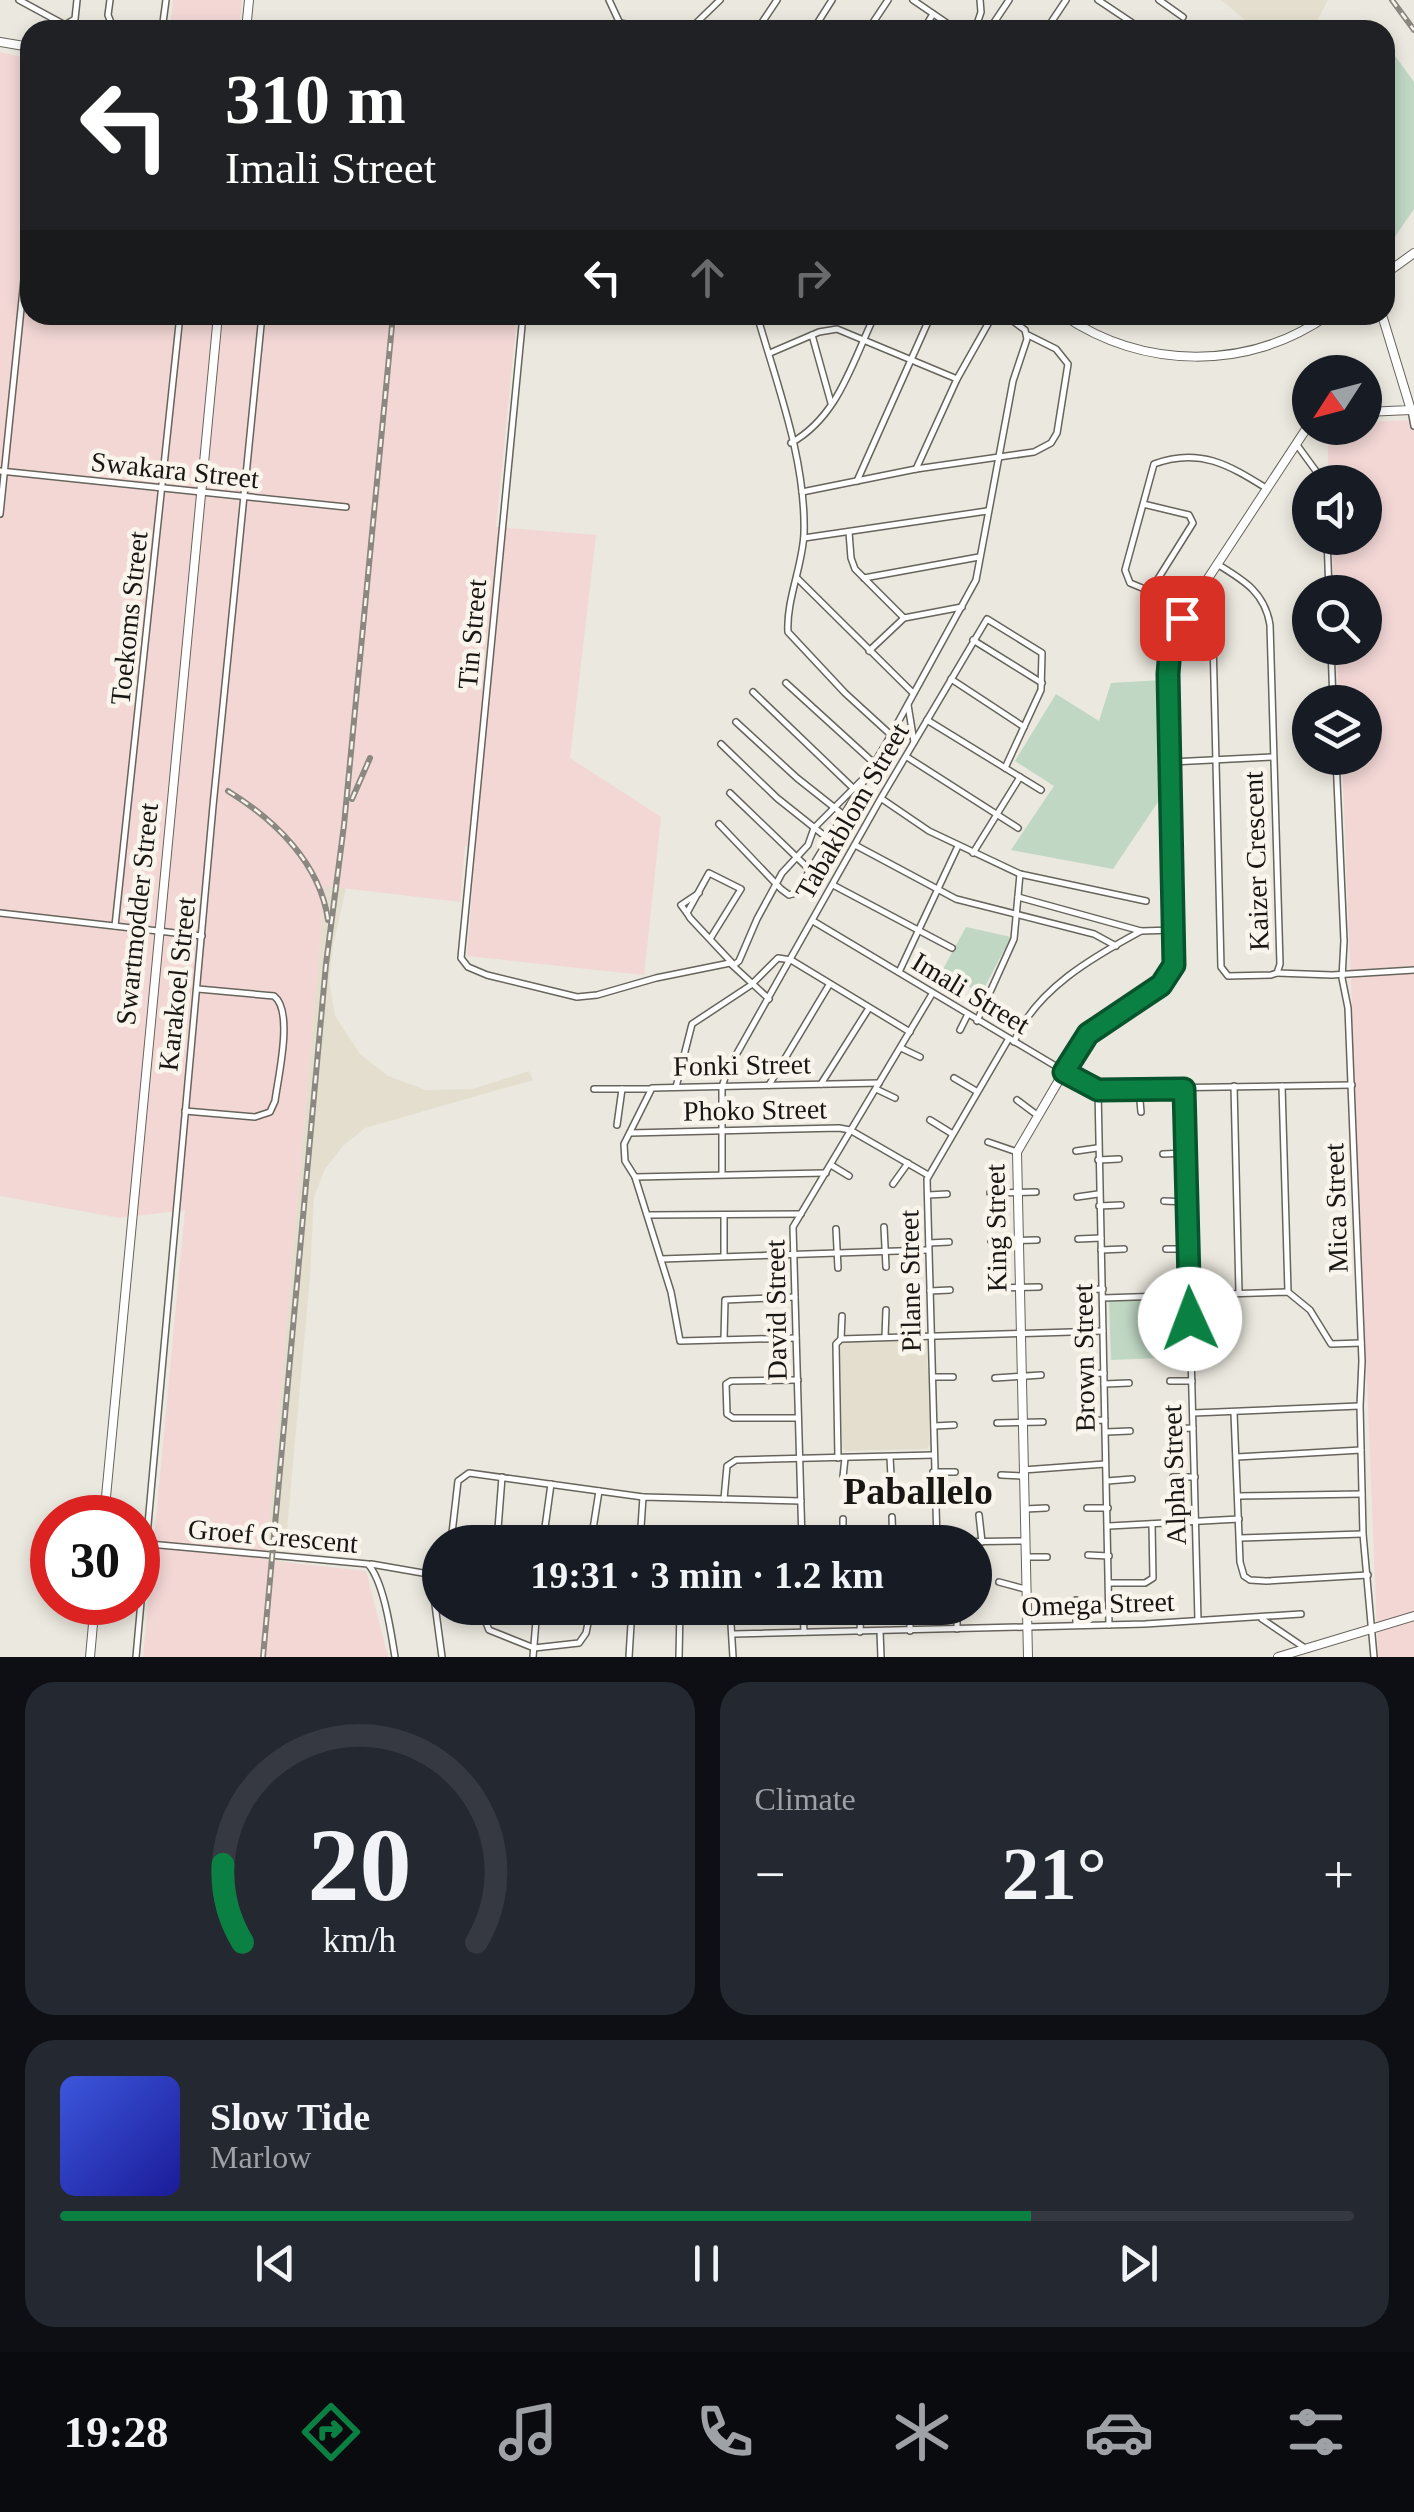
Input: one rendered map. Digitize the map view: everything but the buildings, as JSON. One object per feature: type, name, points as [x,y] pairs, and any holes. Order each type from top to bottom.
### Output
[{"type":"street","points":[[19,0],[56,20]]},
{"type":"street","points":[[699,20],[720,0]]},
{"type":"street","points":[[913,0],[943,20]]},
{"type":"street","points":[[1098,0],[1128,20]]},
{"type":"street","points":[[1159,0],[1183,17]]},
{"type":"street","points":[[930,20],[934,14]]},
{"type":"street","points":[[0,514],[20,310]]},
{"type":"street","name":"Toekoms Street","points":[[115,926],[179,325]]},
{"type":"street","name":"Swartmodder Street","points":[[106,1495],[217,325]]},
{"type":"street","name":"Karakoel Street","points":[[150,1495],[261,325]]},
{"type":"street","name":"Tin Street","points":[[522,325],[461,958],[468,967],[486,975],[577,997],[734,964]]},
{"type":"street","points":[[760,325],[802,492],[804,538],[788,623],[790,636],[890,735]]},
{"type":"street","points":[[792,443],[817,425],[832,406],[870,325]]},
{"type":"street","points":[[857,481],[926,325]]},
{"type":"street","points":[[916,469],[957,379],[987,325]]},
{"type":"street","points":[[802,492],[1044,448],[1057,433],[1068,364],[1056,349],[1016,325]]},
{"type":"street","points":[[1083,325],[1124,346],[1195,357],[1272,345],[1309,325]]},
{"type":"street","points":[[1385,325],[1414,426]]},
{"type":"street","points":[[769,353],[833,328],[957,379]]},
{"type":"street","points":[[719,824],[788,895],[796,894],[831,841],[976,580],[1026,334]]},
{"type":"street","points":[[812,335],[832,406]]},
{"type":"street","points":[[1382,411],[1411,410]]},
{"type":"street","name":"King Street","points":[[1028,1657],[1017,1152],[1088,1034],[1167,979],[1174,965],[1170,649],[1182,618],[1294,445]]},
{"type":"street","points":[[1143,504],[1189,515],[1193,524],[1147,590],[1130,583],[1124,570],[1152,467],[1156,462],[1218,460],[1266,488]]},
{"type":"street","name":"Swakara Street","points":[[2,471],[346,508]]},
{"type":"street","points":[[804,538],[987,511]]},
{"type":"street","points":[[850,531],[852,562],[904,618]]},
{"type":"street","points":[[864,578],[979,557]]},
{"type":"street","name":"Kaizer Crescent","points":[[1213,640],[1222,970],[1230,976],[1276,972],[1280,964],[1268,615],[1262,598],[1252,587],[1216,564]]},
{"type":"street","points":[[798,578],[913,693]]},
{"type":"street","points":[[869,651],[904,618],[963,606]]},
{"type":"street","points":[[1005,768],[1040,695],[1042,683],[1042,660],[1040,650],[987,619],[973,640],[1042,683]]},
{"type":"street","name":"Tabakblom Street","points":[[722,1088],[727,1072],[973,640]]},
{"type":"street","points":[[951,679],[1024,728]]},
{"type":"street","points":[[786,683],[875,764]]},
{"type":"street","points":[[753,692],[853,788]]},
{"type":"street","points":[[908,702],[914,742]]},
{"type":"street","points":[[927,720],[1041,790]]},
{"type":"street","points":[[736,722],[845,816]]},
{"type":"street","points":[[721,744],[831,841]]},
{"type":"street","points":[[906,757],[1018,828]]},
{"type":"street","points":[[1171,762],[1273,757]]},
{"type":"street","points":[[734,964],[739,961],[776,883],[808,844],[814,828],[868,774]]},
{"type":"street","name":"Mica Street","points":[[1337,775],[1342,973],[1352,1084],[1361,1343],[1363,1534],[1374,1657]]},
{"type":"street","points":[[972,853],[1020,777]]},
{"type":"street","points":[[730,793],[811,870]]},
{"type":"street","points":[[881,798],[929,831],[1020,874],[1146,901]]},
{"type":"street","points":[[855,846],[938,891],[1017,916],[1094,934],[1116,946]]},
{"type":"street","points":[[899,972],[958,846]]},
{"type":"street","points":[[710,939],[740,888],[709,873],[688,913],[710,939],[752,985],[769,999]]},
{"type":"street","points":[[977,1021],[1010,950],[1020,874]]},
{"type":"street","points":[[833,885],[952,948]]},
{"type":"street","points":[[1018,897],[1141,932],[1174,930]]},
{"type":"street","points":[[0,913],[202,936]]},
{"type":"street","name":"Imali Street","points":[[813,921],[1098,1090],[1352,1084]]},
{"type":"street","name":"Pilane Street","points":[[936,1525],[928,1175],[976,1092],[1036,1004],[1068,978],[1141,932]]},
{"type":"street","points":[[676,1087],[692,1024],[752,985],[776,959],[791,960],[910,1032]]},
{"type":"street","points":[[1276,972],[1414,970]]},
{"type":"street","points":[[769,1085],[830,984]]},
{"type":"street","points":[[185,1112],[256,1117],[270,1112],[275,1101],[284,1021],[283,1004],[274,996],[198,989]]},
{"type":"street","name":"David Street","points":[[802,1525],[794,1227],[932,994]]},
{"type":"street","points":[[821,1084],[869,1008]]},
{"type":"street","points":[[960,1030],[968,1016]]},
{"type":"street","points":[[900,1048],[920,1058]]},
{"type":"street","points":[[954,1078],[976,1092]]},
{"type":"street","points":[[878,1086],[894,1098]]},
{"type":"street","name":"Fonki Street","points":[[632,1131],[650,1088],[878,1086]]},
{"type":"street","points":[[1234,1086],[1239,1293]]},
{"type":"street","points":[[1282,1086],[1288,1292]]},
{"type":"street","points":[[594,1088],[650,1088]]},
{"type":"street","points":[[722,1088],[722,1174]]},
{"type":"street","points":[[617,1125],[622,1089]]},
{"type":"street","name":"Alpha Street","points":[[1184,1089],[1198,1620]]},
{"type":"street","name":"Brown Street","points":[[1098,1090],[1109,1624]]},
{"type":"street","points":[[1139,1090],[1141,1112]]},
{"type":"street","points":[[1017,1100],[1037,1115]]},
{"type":"street","points":[[930,1120],[951,1133]]},
{"type":"street","name":"Phoko Street","points":[[632,1131],[835,1127],[850,1130],[928,1175]]},
{"type":"street","points":[[632,1131],[623,1152],[648,1215],[671,1292],[680,1342],[796,1338]]},
{"type":"street","points":[[988,1142],[1017,1152]]},
{"type":"street","points":[[1076,1151],[1097,1148]]},
{"type":"street","points":[[1163,1154],[1186,1154]]},
{"type":"street","points":[[1098,1160],[1119,1159]]},
{"type":"street","points":[[894,1184],[908,1163]]},
{"type":"street","points":[[830,1165],[849,1176]]},
{"type":"street","points":[[635,1176],[826,1173]]},
{"type":"street","points":[[990,1193],[1036,1192]]},
{"type":"street","points":[[928,1195],[947,1194]]},
{"type":"street","points":[[1077,1197],[1098,1194]]},
{"type":"street","points":[[1164,1201],[1187,1202]]},
{"type":"street","points":[[1100,1206],[1121,1205]]},
{"type":"street","points":[[648,1215],[802,1214]]},
{"type":"street","points":[[724,1216],[724,1256]]},
{"type":"street","points":[[884,1227],[886,1267]]},
{"type":"street","points":[[836,1228],[838,1268]]},
{"type":"street","points":[[1078,1238],[1101,1238]]},
{"type":"street","points":[[992,1241],[1037,1240]]},
{"type":"street","points":[[661,1259],[885,1250],[949,1242]]},
{"type":"street","points":[[1166,1250],[1188,1249]]},
{"type":"street","points":[[1101,1250],[1124,1250]]},
{"type":"street","points":[[993,1288],[1039,1287]]},
{"type":"street","points":[[1080,1290],[1103,1289]]},
{"type":"street","points":[[930,1291],[950,1290]]},
{"type":"street","points":[[1103,1298],[1288,1292],[1310,1310],[1331,1344],[1361,1343]]},
{"type":"street","points":[[724,1339],[724,1300],[795,1297]]},
{"type":"street","points":[[885,1337],[886,1310]]},
{"type":"street","points":[[841,1339],[842,1316]]},
{"type":"street","points":[[843,1478],[836,1344],[841,1339],[1103,1332]]},
{"type":"street","points":[[1082,1374],[1104,1374]]},
{"type":"street","points":[[995,1378],[1042,1375]]},
{"type":"street","points":[[932,1377],[953,1377]]},
{"type":"street","points":[[798,1380],[729,1382],[726,1387],[729,1416],[798,1418]]},
{"type":"street","points":[[1170,1381],[1192,1380]]},
{"type":"street","points":[[1104,1384],[1128,1384]]},
{"type":"street","points":[[1193,1413],[1360,1406]]},
{"type":"street","points":[[1234,1413],[1244,1576],[1250,1580],[1368,1576]]},
{"type":"street","points":[[1084,1421],[1105,1420]]},
{"type":"street","points":[[997,1424],[1043,1422]]},
{"type":"street","points":[[934,1426],[954,1426]]},
{"type":"street","points":[[1172,1429],[1193,1428]]},
{"type":"street","points":[[1106,1432],[1130,1431]]},
{"type":"street","points":[[1237,1457],[1360,1450]]},
{"type":"street","points":[[724,1499],[729,1464],[740,1460],[934,1456]]},
{"type":"street","points":[[890,1457],[891,1476]]},
{"type":"street","points":[[1000,1474],[1106,1464]]},
{"type":"street","points":[[934,1472],[955,1472]]},
{"type":"street","points":[[453,1525],[460,1478],[469,1473],[643,1497],[801,1501]]},
{"type":"street","points":[[498,1525],[502,1477]]},
{"type":"street","points":[[1173,1477],[1195,1477]]},
{"type":"street","points":[[1107,1481],[1132,1479]]},
{"type":"street","points":[[546,1525],[551,1484]]},
{"type":"street","points":[[594,1525],[599,1490]]},
{"type":"street","points":[[1238,1496],[1362,1494]]},
{"type":"street","points":[[641,1525],[643,1497]]},
{"type":"street","points":[[1024,1508],[1046,1508]]},
{"type":"street","points":[[1086,1508],[1108,1508]]},
{"type":"street","points":[[979,1514],[980,1525]]},
{"type":"street","points":[[892,1517],[892,1525]]},
{"type":"street","points":[[843,1519],[843,1525]]},
{"type":"street","points":[[1109,1526],[1239,1519]]},
{"type":"street","points":[[1110,1583],[1145,1582],[1153,1578],[1152,1524]]},
{"type":"street","points":[[1240,1538],[1363,1534]]},
{"type":"street","points":[[992,1542],[1025,1541]]},
{"type":"street","name":"Groef Crescent","points":[[160,1545],[368,1564],[376,1578],[396,1657]]},
{"type":"street","points":[[1088,1555],[1109,1556]]},
{"type":"street","points":[[1026,1557],[1047,1556]]},
{"type":"street","points":[[368,1564],[422,1573]]},
{"type":"street","points":[[999,1582],[1026,1589]]},
{"type":"street","points":[[1076,1600],[1076,1626]]},
{"type":"street","name":"Omega Street","points":[[732,1634],[1076,1626],[1300,1614]]},
{"type":"street","points":[[1278,1657],[1414,1616]]},
{"type":"street","points":[[1260,1617],[1309,1647],[1315,1657]]},
{"type":"street","points":[[90,1657],[93,1625]]},
{"type":"street","name":"Karakoel Street","points":[[136,1657],[139,1625]]},
{"type":"street","points":[[438,1625],[442,1657]]},
{"type":"street","points":[[487,1625],[489,1630],[534,1648],[579,1643],[588,1625]]},
{"type":"street","points":[[533,1657],[535,1625]]},
{"type":"street","points":[[629,1657],[631,1625]]},
{"type":"street","points":[[679,1657],[680,1625]]},
{"type":"street","points":[[731,1625],[733,1657]]},
{"type":"street","points":[[804,1625],[804,1632]]},
{"type":"street","points":[[860,1625],[860,1632]]},
{"type":"street","points":[[910,1625],[910,1631]]},
{"type":"street","points":[[957,1625],[957,1630]]},
{"type":"street","points":[[880,1632],[881,1657]]},
{"type":"shaded area","points":[[173,0],[242,0],[240,20],[171,20]]},
{"type":"shaded area","points":[[1221,0],[1328,0],[1317,20],[1245,20]]},
{"type":"shaded area","points":[[0,52],[20,57],[20,325],[516,325],[496,527],[596,535],[570,758],[661,817],[644,975],[467,956],[476,845],[465,846],[460,902],[325,886],[266,1560],[366,1571],[388,1657],[143,1657],[146,1625],[160,1625],[158,1495],[185,1210],[119,1218],[0,1196]]},
{"type":"shaded area","points":[[1414,420],[1414,1657],[1378,1657],[1343,775],[1382,775],[1382,685],[1338,685],[1338,665],[1382,665],[1382,575],[1333,575],[1333,555],[1382,555],[1382,465],[1328,465],[1328,445],[1382,445],[1382,421]]},
{"type":"shaded area","points":[[325,885],[346,888],[329,980],[335,1016],[360,1054],[388,1076],[426,1090],[473,1089],[529,1071],[533,1080],[365,1128],[343,1146],[325,1169],[314,1197],[284,1562],[266,1560]]},
{"type":"shaded area","points":[[923,1338],[927,1343],[930,1445],[927,1449],[846,1451],[842,1447],[840,1344],[844,1340]]},
{"type":"green space","points":[[1395,56],[1414,82],[1414,209],[1395,237]]},
{"type":"green space","points":[[1162,680],[1166,790],[1113,869],[1011,850],[1054,786],[1015,761],[1056,694],[1099,721],[1111,683]]},
{"type":"green space","points":[[966,927],[1011,937],[981,994],[942,971]]},
{"type":"green space","points":[[1185,1297],[1187,1357],[1111,1360],[1109,1300]]},
{"type":"railway","points":[[1392,0],[1414,30]]},
{"type":"railway","points":[[263,1657],[326,964],[344,825],[392,325]]},
{"type":"railway","points":[[352,799],[370,758]]},
{"type":"railway","points":[[228,791],[262,815],[293,845],[316,880],[328,920]]},
{"type":"district","name":"Paballelo","points":[[918,1491]]},
{"type":"route","points":[[1182,618],[1170,649],[1168,674],[1174,965],[1161,985],[1088,1034],[1064,1072],[1098,1090],[1184,1089],[1190,1319]]}]
